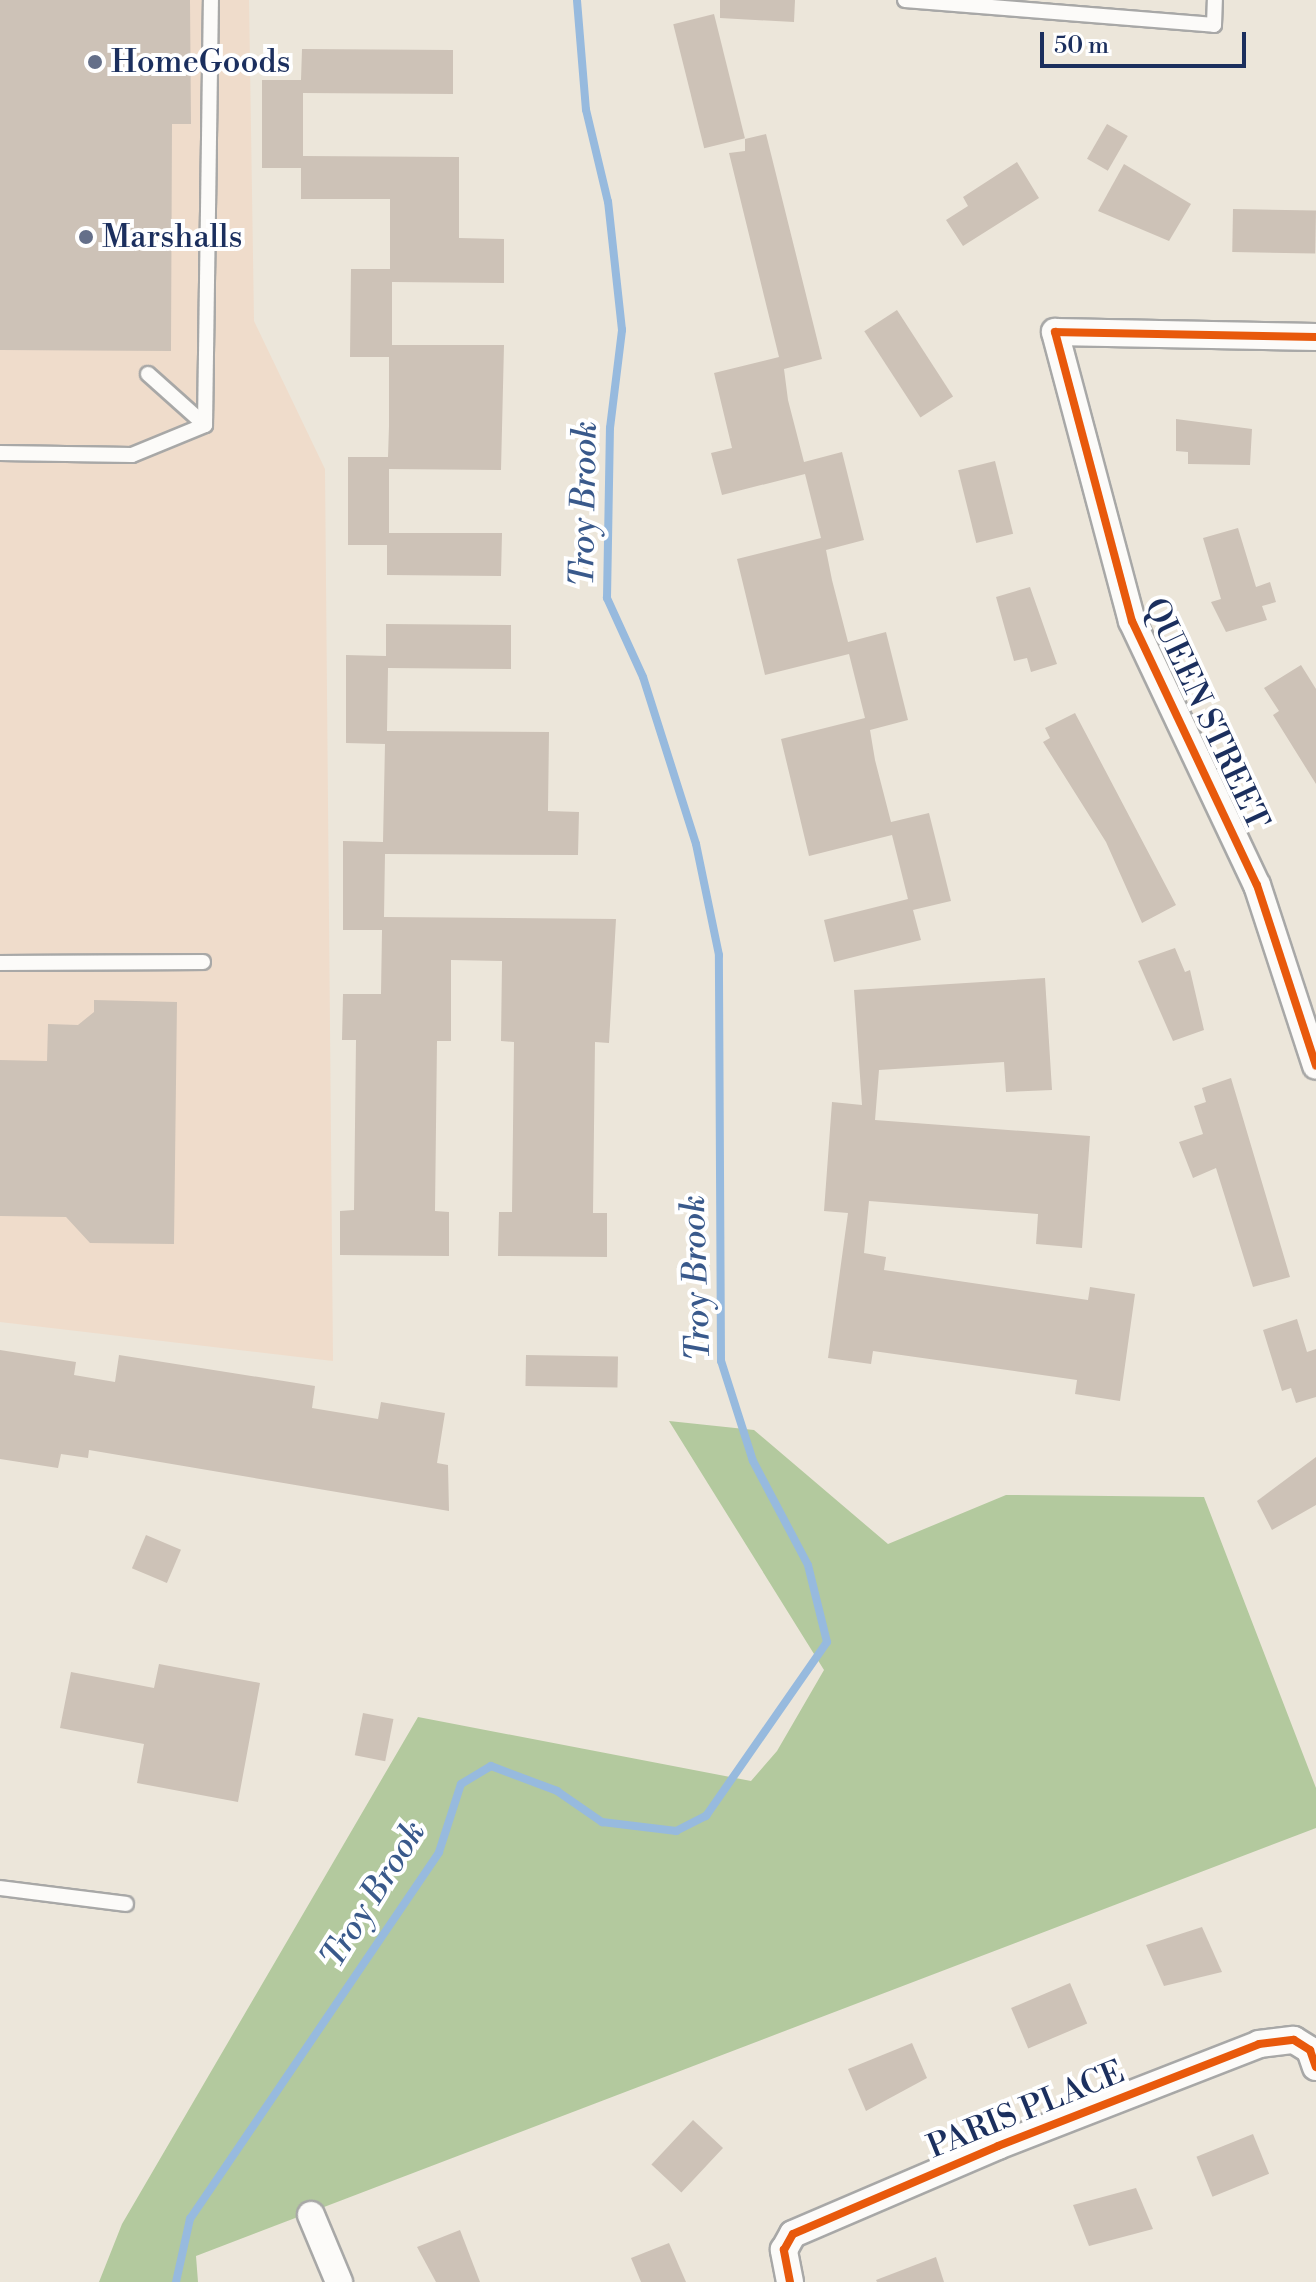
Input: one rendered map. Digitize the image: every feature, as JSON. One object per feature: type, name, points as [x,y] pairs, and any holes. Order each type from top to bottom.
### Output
[{"type":"street","name":"QUEEN STREET","points":[[1316,337],[1055,332],[1132,621],[1257,885],[1316,1066]]},
{"type":"street","name":"PARIS PLACE","points":[[790,2282],[784,2250],[793,2234],[998,2146],[1259,2044],[1294,2040],[1310,2050],[1316,2067]]},
{"type":"street","points":[[311,2215],[339,2282]]},
{"type":"lane","points":[[205,425],[211,0]]},
{"type":"lane","points":[[905,0],[1214,25],[1215,0]]},
{"type":"lane","points":[[148,374],[205,425]]},
{"type":"lane","points":[[0,453],[132,455],[205,425]]},
{"type":"lane","points":[[0,963],[203,962]]},
{"type":"lane","points":[[0,1888],[126,1904]]},
{"type":"shaded area","points":[[0,0],[249,0],[254,321],[325,469],[333,1361],[0,1322]]},
{"type":"green space","points":[[669,1421],[754,1430],[888,1544],[1006,1495],[1204,1497],[1316,1788],[1316,1828],[196,2256],[198,2282],[99,2282],[122,2224],[418,1717],[751,1781],[777,1751],[824,1670]]},
{"type":"building","name":"Marshalls","points":[[0,0],[190,0],[191,124],[172,124],[171,351],[0,350]]},
{"type":"building","points":[[720,0],[795,0],[794,22],[720,18]]},
{"type":"building","points":[[714,14],[745,138],[704,148],[673,24]]},
{"type":"building","points":[[302,49],[453,50],[453,94],[303,93],[303,156],[459,157],[459,238],[504,239],[504,283],[392,282],[392,345],[504,345],[501,470],[389,469],[389,533],[502,533],[501,576],[387,575],[387,545],[348,545],[348,457],[388,457],[389,426],[389,357],[350,357],[351,269],[390,269],[390,199],[301,199],[301,168],[262,168],[262,80],[301,80]]},
{"type":"building","points":[[1107,124],[1128,136],[1108,171],[1087,159]]},
{"type":"building","points":[[766,134],[822,359],[784,369],[788,400],[804,462],[842,452],[864,540],[826,550],[832,580],[848,642],[886,632],[908,720],[870,730],[875,760],[891,822],[929,813],[951,901],[913,910],[921,940],[834,962],[824,920],[908,899],[892,835],[809,856],[781,739],[865,718],[849,654],[765,675],[737,559],[821,538],[805,474],[722,495],[711,453],[732,448],[714,373],[779,357],[729,153],[745,151],[745,139]]},
{"type":"building","points":[[1017,162],[1039,198],[963,246],[946,220],[968,206],[963,197]]},
{"type":"building","points":[[1124,164],[1191,204],[1169,241],[1098,211]]},
{"type":"building","points":[[1233,209],[1316,210],[1315,253],[1232,252]]},
{"type":"building","points":[[897,310],[953,396],[920,418],[864,331]]},
{"type":"building","points":[[1176,419],[1252,429],[1250,465],[1188,464],[1188,452],[1176,451]]},
{"type":"building","points":[[995,461],[1013,534],[976,543],[958,470]]},
{"type":"building","points":[[1238,528],[1256,587],[1270,582],[1276,602],[1262,606],[1267,620],[1226,632],[1211,602],[1221,599],[1203,538]]},
{"type":"building","points":[[1030,587],[1057,664],[1031,672],[1027,658],[1014,661],[996,597]]},
{"type":"building","points":[[386,624],[511,625],[511,669],[388,668],[387,731],[549,732],[548,811],[579,812],[578,855],[385,854],[384,917],[616,919],[609,1043],[595,1042],[593,1213],[607,1213],[607,1257],[498,1256],[499,1212],[512,1212],[514,1042],[501,1041],[502,961],[451,960],[451,1041],[437,1041],[435,1211],[449,1212],[449,1256],[340,1255],[340,1211],[354,1210],[356,1040],[342,1040],[343,994],[381,994],[382,930],[343,930],[343,841],[383,842],[385,744],[346,743],[346,655],[386,656]]},
{"type":"building","points":[[1301,665],[1316,689],[1316,784],[1273,715],[1279,711],[1264,688]]},
{"type":"building","points":[[1075,713],[1176,905],[1142,923],[1106,842],[1043,742],[1050,738],[1045,728]]},
{"type":"building","points":[[1175,948],[1185,972],[1190,970],[1204,1030],[1173,1041],[1138,961]]},
{"type":"building","points":[[1045,978],[1052,1090],[1006,1092],[1004,1062],[879,1070],[875,1120],[1090,1136],[1082,1248],[1036,1244],[1038,1214],[869,1201],[864,1253],[886,1257],[884,1270],[1088,1300],[1090,1287],[1135,1294],[1120,1401],[1075,1394],[1077,1380],[873,1351],[871,1364],[828,1358],[848,1213],[824,1211],[832,1102],[862,1105],[854,990]]},
{"type":"building","points":[[94,1000],[177,1002],[174,1244],[90,1243],[66,1217],[0,1216],[0,1060],[47,1061],[48,1024],[78,1025],[94,1012]]},
{"type":"building","points":[[1231,1078],[1290,1277],[1253,1287],[1216,1168],[1193,1178],[1179,1142],[1203,1134],[1194,1106],[1206,1102],[1202,1088]]},
{"type":"building","points":[[1297,1319],[1307,1352],[1316,1349],[1316,1397],[1296,1403],[1291,1388],[1282,1391],[1263,1330]]},
{"type":"building","points":[[0,1350],[76,1362],[74,1375],[115,1382],[119,1355],[315,1386],[312,1408],[378,1419],[381,1402],[445,1413],[437,1463],[448,1465],[449,1511],[89,1450],[88,1458],[61,1454],[58,1468],[0,1459]]},
{"type":"building","points":[[526,1355],[618,1357],[617,1388],[525,1386]]},
{"type":"building","points":[[1316,1457],[1316,1505],[1272,1530],[1257,1501]]},
{"type":"building","points":[[146,1535],[181,1550],[167,1583],[132,1568]]},
{"type":"building","points":[[159,1664],[260,1683],[238,1802],[137,1783],[144,1744],[60,1728],[71,1672],[154,1688]]},
{"type":"building","points":[[363,1713],[393,1719],[385,1761],[355,1755]]},
{"type":"building","points":[[1202,1927],[1222,1972],[1164,1986],[1146,1945]]},
{"type":"building","points":[[1070,1983],[1087,2024],[1028,2049],[1011,2008]]},
{"type":"building","points":[[912,2043],[927,2078],[866,2111],[848,2069]]},
{"type":"building","points":[[693,2120],[723,2148],[681,2193],[651,2165]]},
{"type":"building","points":[[1253,2134],[1269,2174],[1213,2197],[1196,2157]]},
{"type":"building","points":[[1136,2188],[1153,2229],[1089,2246],[1073,2205]]},
{"type":"building","points":[[460,2230],[480,2282],[436,2282],[417,2247]]},
{"type":"building","points":[[669,2243],[686,2282],[641,2282],[631,2258]]},
{"type":"building","points":[[936,2257],[944,2282],[876,2280]]},
{"type":"waterway","name":"Troy Brook","points":[[176,2282],[190,2219],[439,1852],[461,1784],[491,1766],[557,1791],[602,1822],[676,1831],[706,1816],[827,1642],[808,1565],[753,1461],[721,1361],[719,955],[696,844],[643,677],[607,598],[610,428],[622,330],[608,202],[586,110],[577,0]]},
{"type":"cycle path","points":[[1316,337],[1055,332],[1132,621],[1257,885],[1316,1066]]},
{"type":"cycle path","points":[[790,2282],[784,2250],[793,2234],[998,2146],[1259,2044],[1294,2040],[1310,2050],[1316,2067]]},
{"type":"place","name":"HomeGoods","points":[[95,62]]},
{"type":"place","name":"Marshalls","points":[[86,237]]}]
